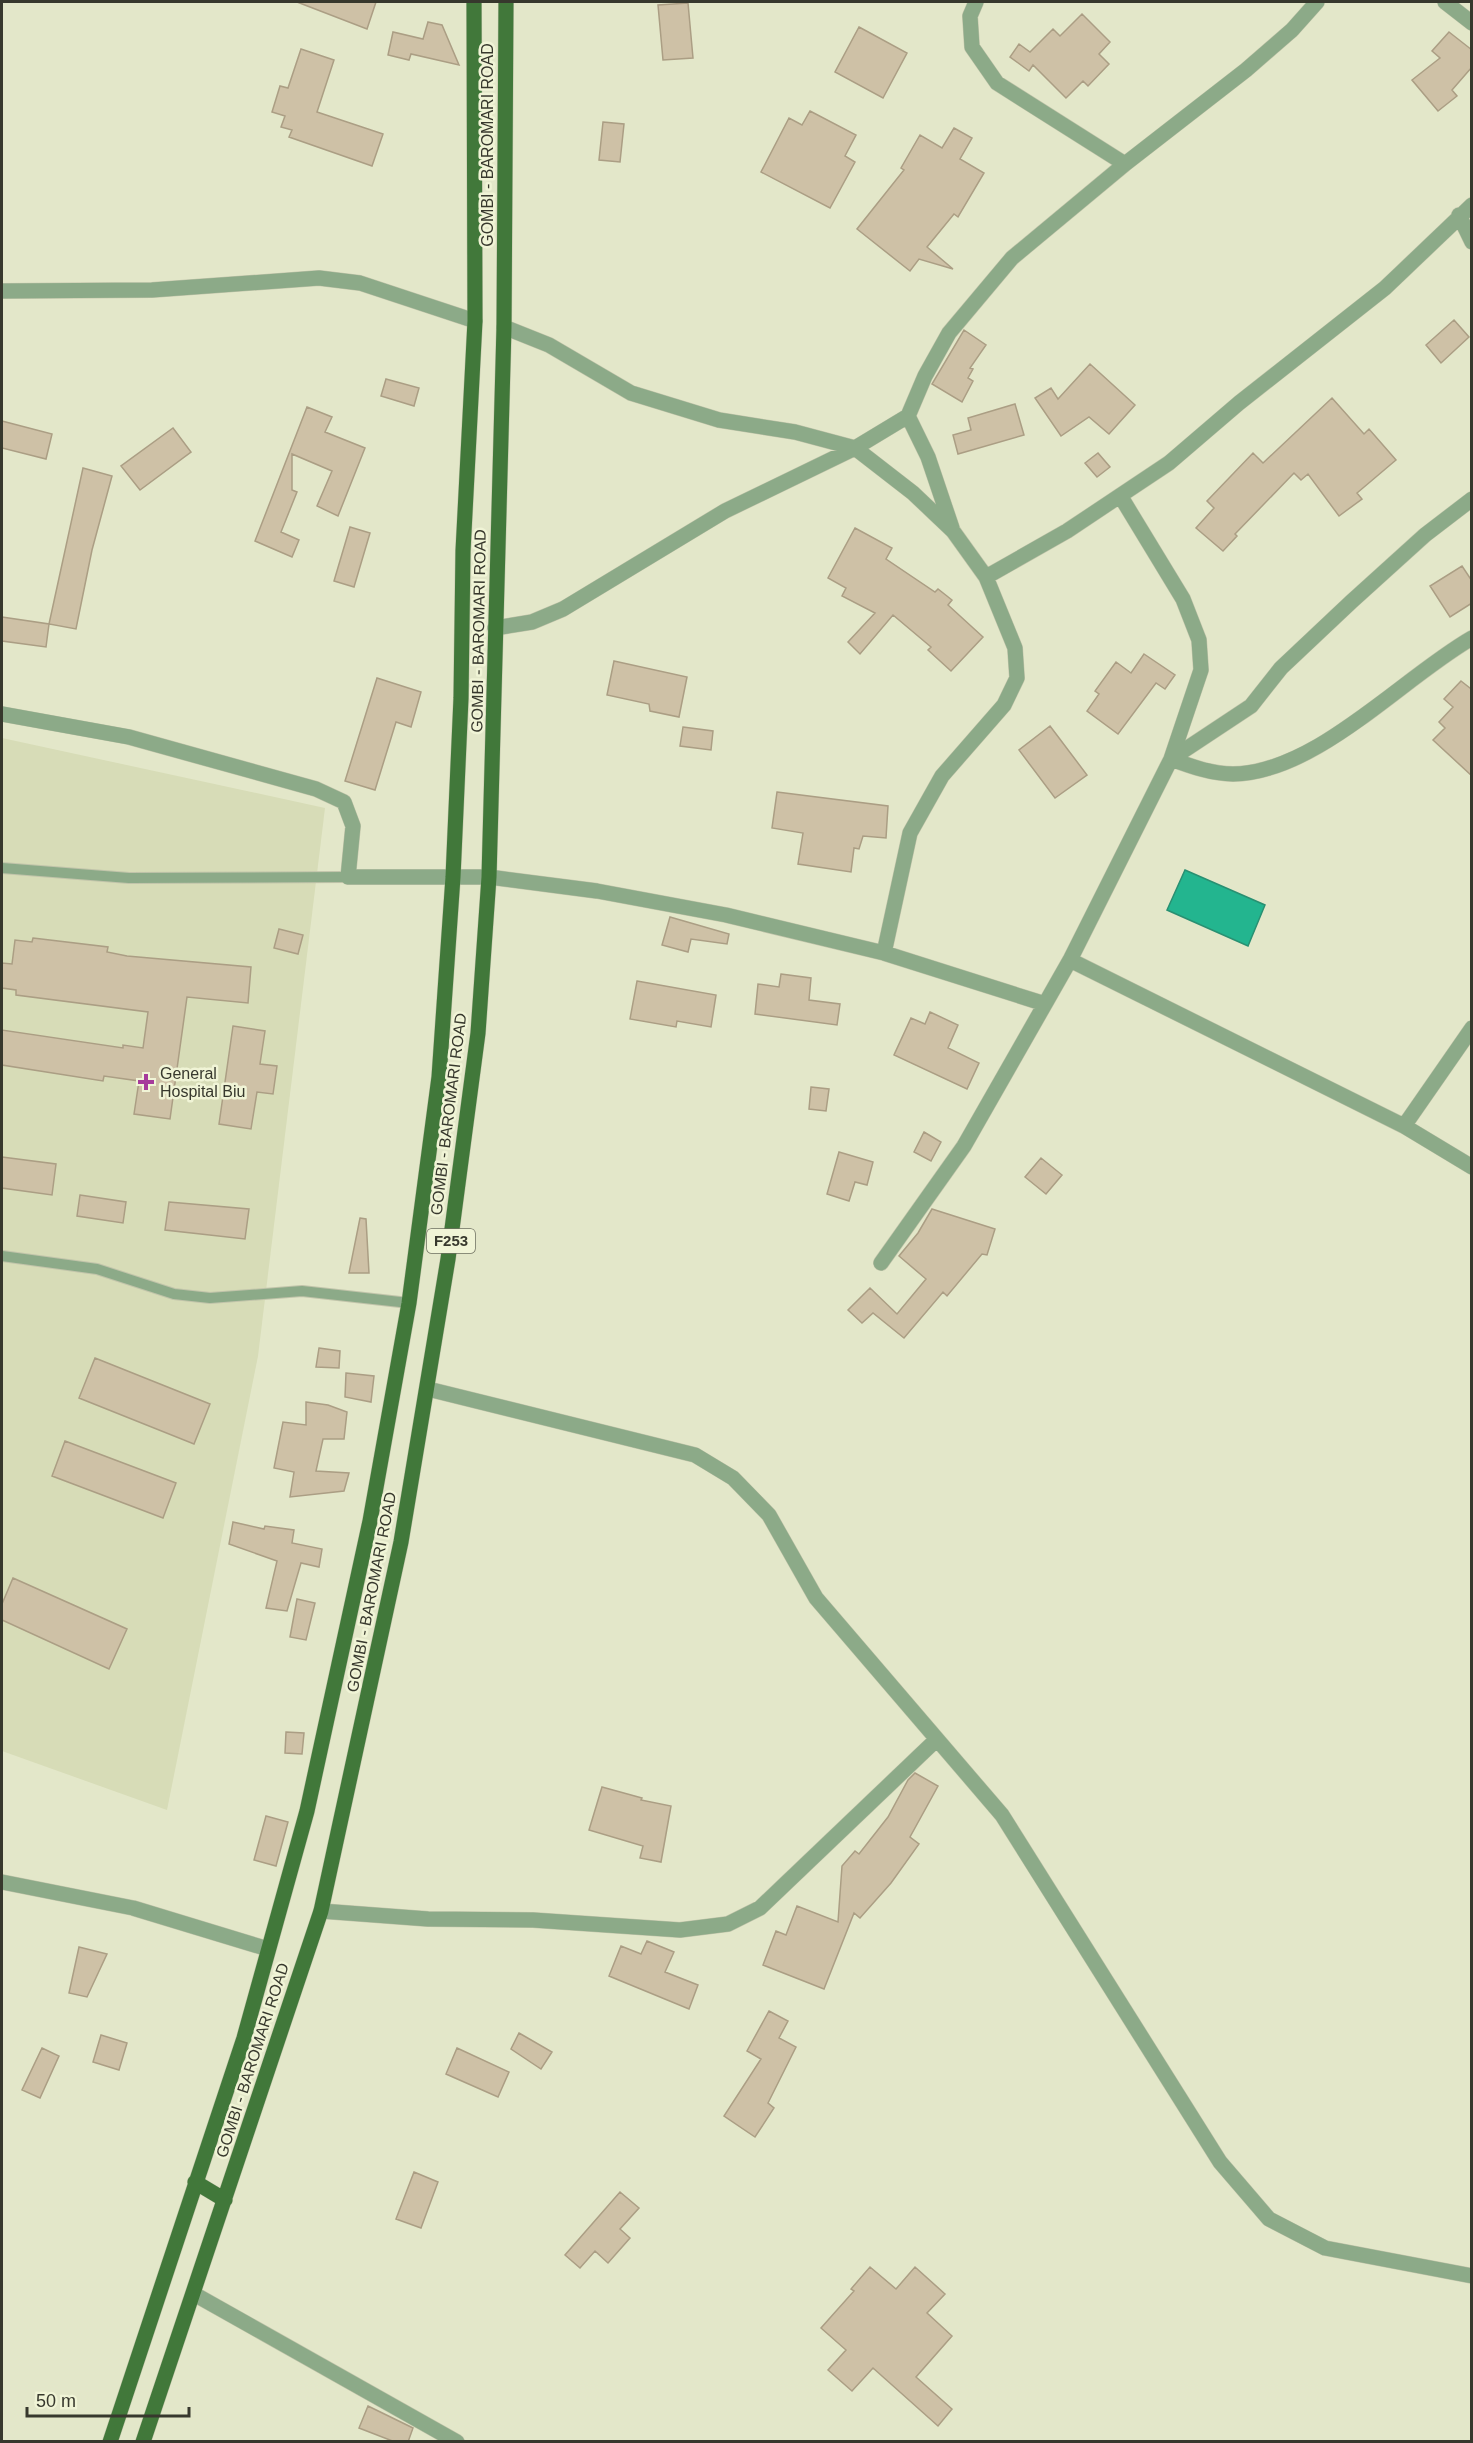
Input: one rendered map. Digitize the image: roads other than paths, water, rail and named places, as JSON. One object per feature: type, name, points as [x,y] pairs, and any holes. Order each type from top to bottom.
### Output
[{"type":"main road","name":"GOMBI - BAROMARI ROAD","points":[[110,2442],[244,2038],[307,1811],[370,1521],[409,1303],[439,1077],[453,877],[461,698],[463,551],[475,321],[474,2]]},
{"type":"main road","name":"GOMBI - BAROMARI ROAD","points":[[143,2442],[321,1911],[376,1665],[428,1389],[478,1033],[489,877],[504,327],[506,2]]},
{"type":"main road","points":[[195,2182],[225,2200]]},
{"type":"street","points":[[976,2],[970,16],[972,47],[997,83],[1125,164]]},
{"type":"street","points":[[495,628],[532,622],[563,609],[725,511],[855,448],[908,416],[925,376],[949,333],[1012,258],[1125,164],[1246,70],[1292,30],[1317,2]]},
{"type":"street","points":[[1445,2],[1472,23]]},
{"type":"street","points":[[986,577],[1121,497],[1168,463],[1239,403],[1385,288],[1472,205]]},
{"type":"street","points":[[1459,215],[1472,242]]},
{"type":"street","points":[[2,291],[152,290],[319,278],[360,283],[475,321]]},
{"type":"street","points":[[504,327],[549,345],[631,393],[718,420],[795,432],[855,448],[913,493],[953,531],[986,577],[1015,648],[1017,678],[1004,705],[942,776],[910,833],[884,953]]},
{"type":"street","points":[[908,416],[928,457],[953,531]]},
{"type":"street","points":[[881,1263],[964,1146],[1070,960],[1171,759],[1201,670],[1199,640],[1182,598],[1121,497]]},
{"type":"street","points":[[1171,759],[1251,706],[1281,668],[1351,602],[1425,535],[1472,499]]},
{"type":"street","points":[[1171,759],[1195,768],[1233,774],[1275,767],[1338,735],[1472,638]]},
{"type":"street","points":[[2,714],[129,737],[316,789],[344,802],[353,826],[348,877],[489,877],[597,891],[726,915],[884,953],[1045,1004]]},
{"type":"street","points":[[1070,960],[1404,1126],[1472,1167]]},
{"type":"street","points":[[1404,1126],[1472,1028]]},
{"type":"street","points":[[428,1389],[695,1455],[733,1478],[769,1515],[816,1598],[1002,1815],[1220,2162],[1269,2219],[1325,2248],[1472,2276]]},
{"type":"street","points":[[321,1911],[428,1919],[533,1920],[680,1930],[728,1924],[760,1908],[936,1740]]},
{"type":"street","points":[[2,1882],[133,1908],[268,1949]]},
{"type":"street","points":[[194,2294],[457,2442]]},
{"type":"lane","points":[[2,867],[129,878],[348,877]]},
{"type":"lane","points":[[2,1256],[97,1269],[174,1294],[210,1298],[302,1291],[409,1303]]},
{"type":"place","name":"General Hospital Biu","points":[[146,1082]]}]
